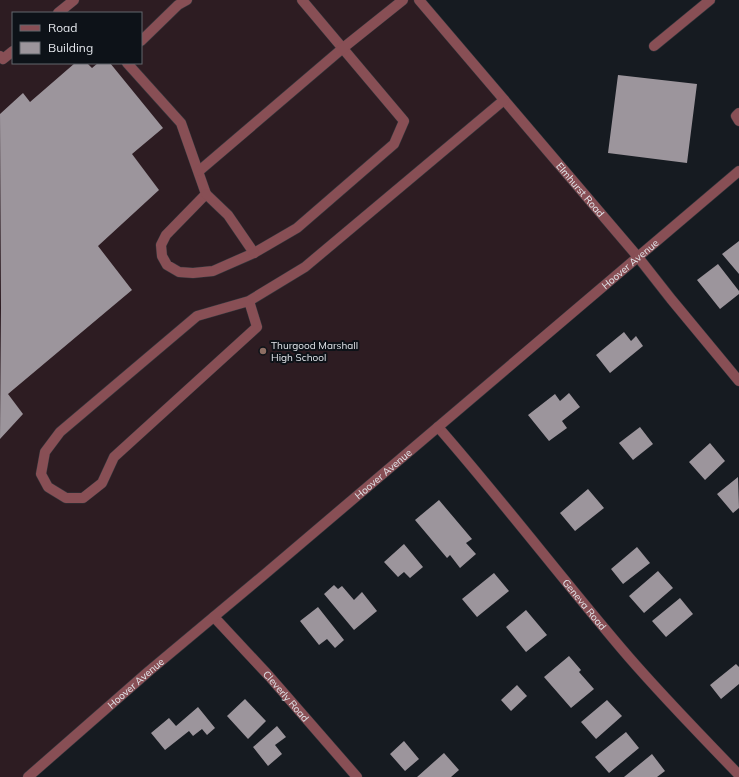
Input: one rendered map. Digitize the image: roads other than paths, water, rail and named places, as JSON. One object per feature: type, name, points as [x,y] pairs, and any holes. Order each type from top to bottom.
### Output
[{"type":"street","points":[[59,12],[74,0]]},
{"type":"street","points":[[142,40],[178,5],[187,0]]},
{"type":"street","points":[[206,194],[166,235],[161,246],[162,256],[167,265],[179,272],[193,273],[213,271],[254,253],[297,228],[394,144],[404,121],[302,0]]},
{"type":"street","points":[[199,171],[343,48],[403,0]]},
{"type":"street","name":"Elmhurst Road","points":[[419,0],[638,257],[739,381]]},
{"type":"street","points":[[654,46],[710,0]]},
{"type":"street","points":[[0,56],[3,59],[12,52]]},
{"type":"street","points":[[128,64],[181,123],[206,194],[228,216],[254,253]]},
{"type":"street","points":[[249,301],[257,327],[114,457],[102,484],[83,498],[66,498],[48,487],[41,474],[44,459],[46,452],[60,432],[197,316],[249,301],[305,267],[504,100]]},
{"type":"street","name":"Hoover Avenue","points":[[28,777],[149,671],[739,171]]},
{"type":"street","name":"Geneva Road","points":[[438,426],[621,648],[675,710],[739,775]]},
{"type":"street","name":"Cleverly Road","points":[[214,617],[269,676],[357,777]]},
{"type":"place","name":"Thurgood Marshall High School","points":[[263,351]]}]
